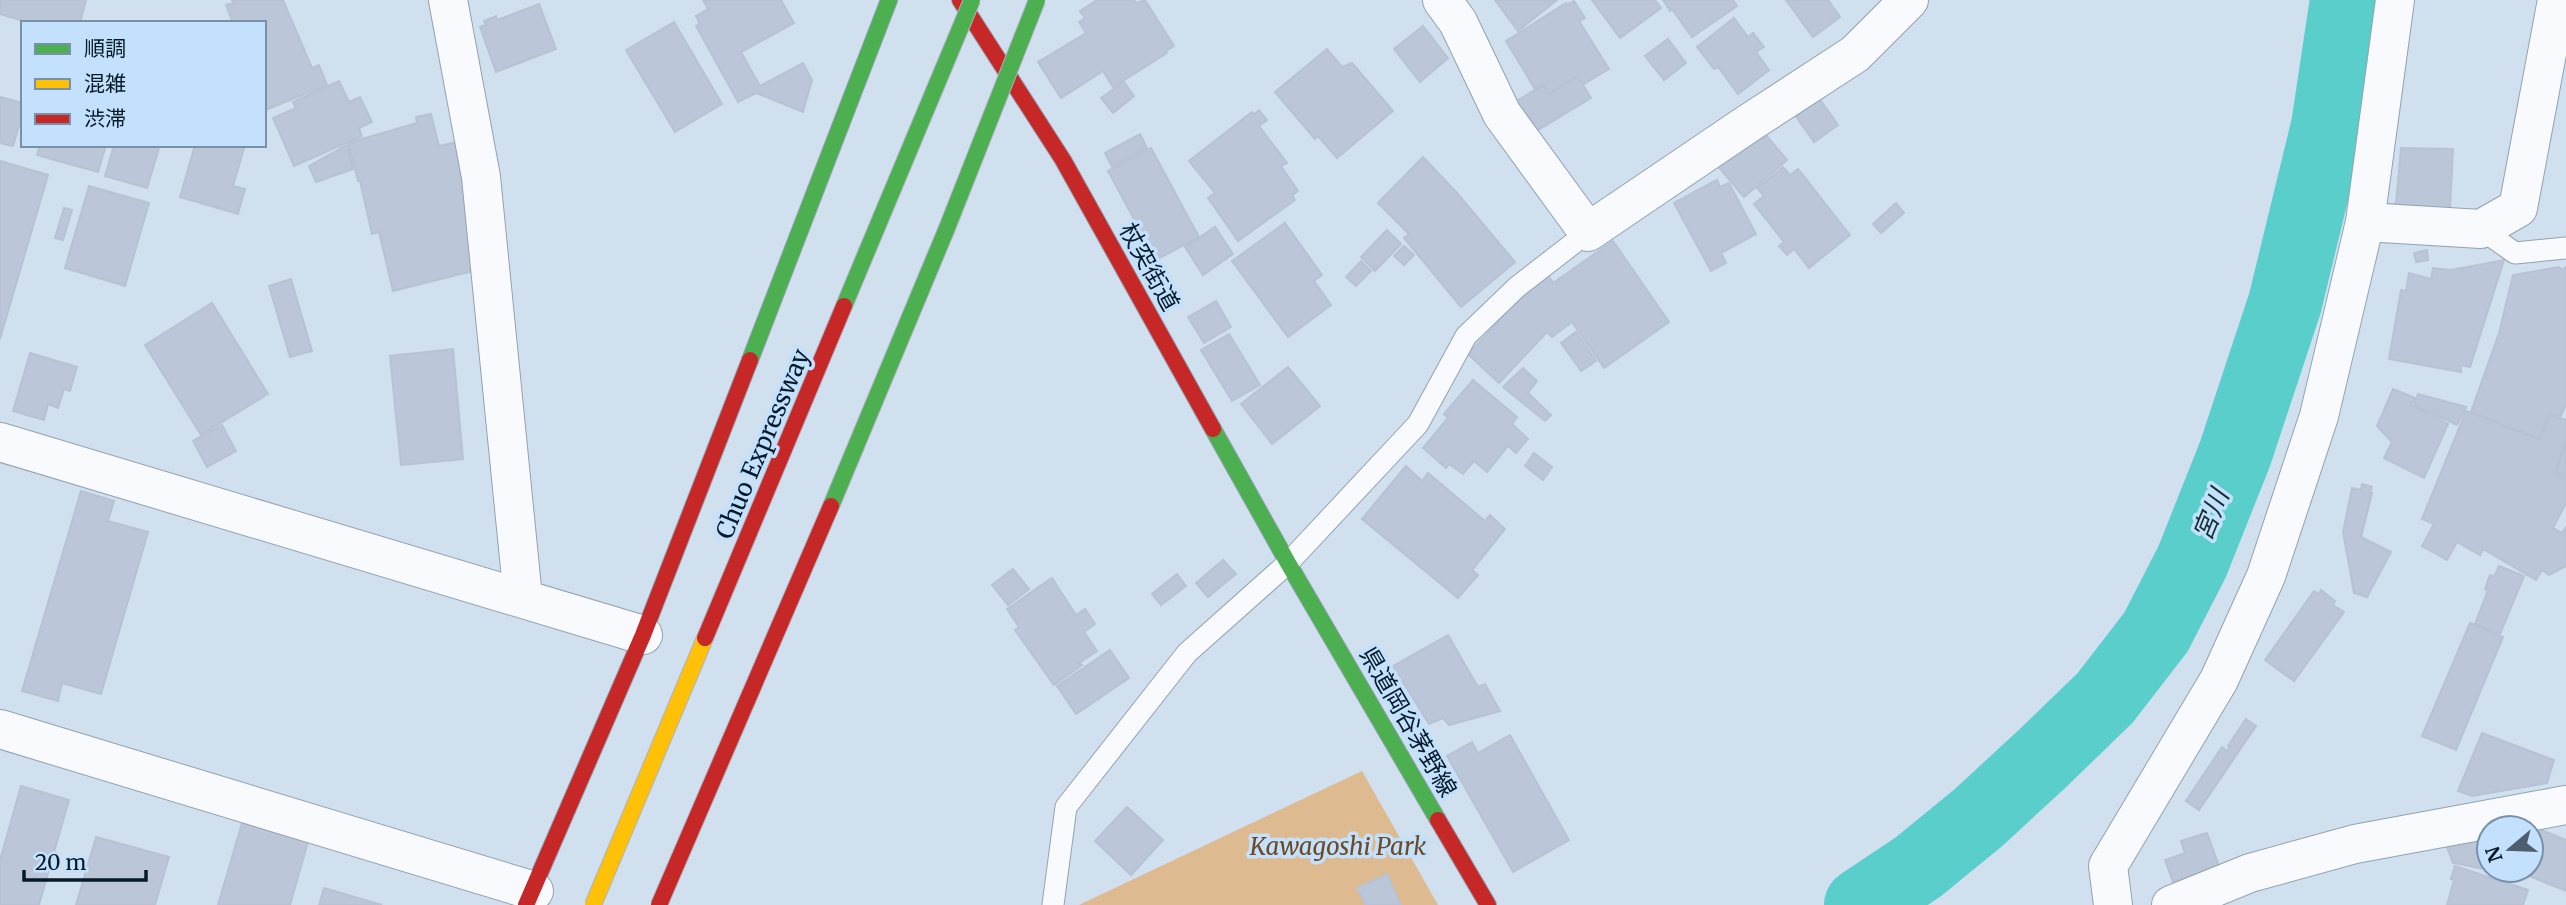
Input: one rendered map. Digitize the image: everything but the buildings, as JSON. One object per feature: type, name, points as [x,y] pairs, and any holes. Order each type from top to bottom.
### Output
[{"type":"main road","points":[[530,898],[643,635],[888,0]]},
{"type":"main road","name":"杖突街道","points":[[960,0],[1063,160],[1288,563]]},
{"type":"main road","name":"Chuo Expressway","points":[[593,905],[972,0]]},
{"type":"main road","points":[[659,905],[857,443],[990,124],[1037,0]]},
{"type":"main road","name":"県道岡谷茅野線","points":[[1288,563],[1488,905]]},
{"type":"street","points":[[448,0],[481,177],[523,598]]},
{"type":"street","points":[[1442,0],[1458,22],[1502,114],[1588,232],[1855,54],[1909,0]]},
{"type":"street","points":[[2365,222],[2481,229],[2518,208],[2557,0]]},
{"type":"street","points":[[2113,905],[2108,866],[2219,680],[2266,576],[2319,416],[2365,222],[2386,1]]},
{"type":"street","points":[[0,442],[643,635]]},
{"type":"street","points":[[0,729],[530,898]]},
{"type":"street","points":[[2171,905],[2250,873],[2355,844],[2566,805]]},
{"type":"lane","points":[[2481,229],[2515,253],[2566,248]]},
{"type":"lane","points":[[1053,905],[1066,807],[1187,653],[1288,563],[1418,424],[1466,336],[1517,287],[1588,232]]},
{"type":"green space","name":"Kawagoshi Park","points":[[1362,771],[1438,905],[1079,905]]},
{"type":"waterway","name":"宮川","points":[[1861,905],[1918,867],[1978,818],[2043,758],[2105,698],[2156,632],[2192,562],[2235,454],[2285,303],[2328,126],[2347,0]]},
{"type":"traffic: fast","points":[[750,360],[889,0]]},
{"type":"traffic: fast","points":[[844,306],[972,0]]},
{"type":"traffic: fast","points":[[831,506],[947,228],[1037,0]]},
{"type":"traffic: fast","points":[[1213,429],[1438,820]]},
{"type":"traffic: jam","points":[[960,0],[1063,160],[1213,429]]},
{"type":"traffic: jam","points":[[705,638],[844,306]]},
{"type":"traffic: jam","points":[[526,905],[643,635],[750,360]]},
{"type":"traffic: jam","points":[[659,905],[831,506]]},
{"type":"traffic: jam","points":[[1438,820],[1488,905]]},
{"type":"traffic: slow","points":[[593,905],[705,638]]}]
